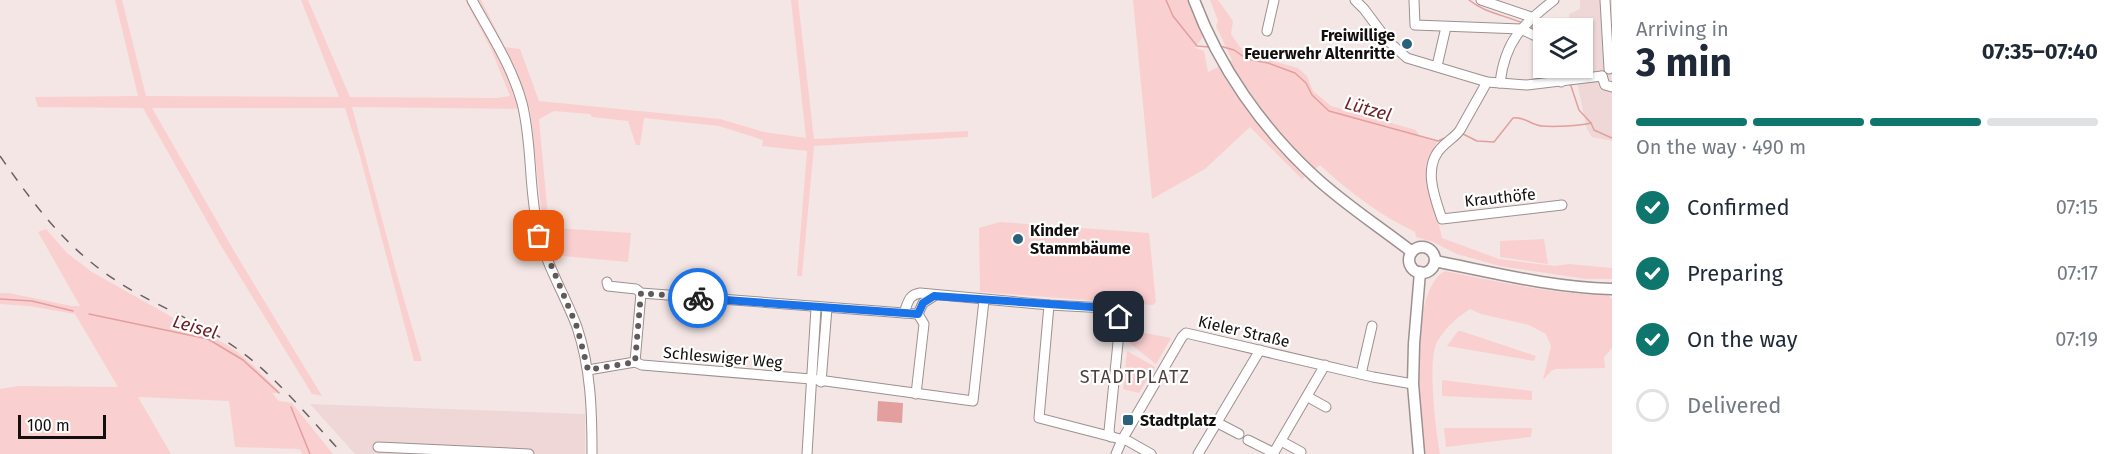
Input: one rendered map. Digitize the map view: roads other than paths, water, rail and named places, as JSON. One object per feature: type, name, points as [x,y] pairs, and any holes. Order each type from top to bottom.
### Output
[{"type":"main road","points":[[1194,0],[1223,62],[1252,107],[1284,145],[1315,177],[1412,252]]},
{"type":"main road","points":[[1419,247],[1427,248],[1433,253],[1435,261],[1431,268],[1420,272],[1410,264],[1412,252],[1419,247]]},
{"type":"main road","points":[[1435,261],[1521,280],[1572,288],[1612,289]]},
{"type":"main road","points":[[1419,454],[1413,384],[1413,350],[1420,272]]},
{"type":"street","points":[[472,0],[514,78],[522,104],[533,204],[539,236],[577,327],[588,370],[592,402],[592,454]]},
{"type":"street","points":[[1267,31],[1274,0]]},
{"type":"street","points":[[1354,0],[1364,9],[1388,41],[1407,58],[1487,82],[1527,85],[1568,81],[1608,71]]},
{"type":"street","points":[[1414,0],[1415,25],[1446,27],[1526,23]]},
{"type":"street","points":[[1481,0],[1526,23],[1533,30]]},
{"type":"street","points":[[1500,82],[1507,50],[1513,38],[1526,23],[1554,0]]},
{"type":"street","points":[[1605,0],[1608,71],[1605,85],[1612,87]]},
{"type":"street","points":[[1437,66],[1446,27]]},
{"type":"street","name":"Krauthöfe","points":[[1487,82],[1458,134],[1442,146],[1433,162],[1430,172],[1442,219],[1562,205]]},
{"type":"street","points":[[607,282],[608,286],[636,290],[641,293],[918,314]]},
{"type":"street","points":[[635,362],[641,293]]},
{"type":"street","points":[[904,313],[909,299],[913,294],[920,293],[934,296],[1107,308],[1115,311],[1120,323],[1111,437]]},
{"type":"street","points":[[918,314],[923,303],[934,296]]},
{"type":"street","name":"Schleswiger Weg","points":[[588,370],[635,362],[642,366],[811,379],[974,401],[984,300]]},
{"type":"street","points":[[1049,305],[1039,418],[1122,440],[1151,454]]},
{"type":"street","points":[[807,454],[816,308]]},
{"type":"street","points":[[821,382],[827,308]]},
{"type":"street","points":[[916,394],[924,324],[918,314]]},
{"type":"street","points":[[1361,374],[1372,326]]},
{"type":"street","name":"Kieler Straße","points":[[1116,454],[1122,440],[1186,333],[1413,384]]},
{"type":"street","points":[[1198,454],[1260,350]]},
{"type":"street","points":[[1248,440],[1273,454],[1325,366]]},
{"type":"street","points":[[1308,397],[1326,407]]},
{"type":"street","points":[[1216,422],[1239,434]]},
{"type":"street","points":[[1281,441],[1301,452]]},
{"type":"street","points":[[378,447],[434,452],[529,454]]},
{"type":"waterway","name":"Lützel","points":[[1166,0],[1173,16],[1197,46],[1209,47]]},
{"type":"waterway","points":[[1469,0],[1488,11],[1523,23]]},
{"type":"waterway","name":"Lützel","points":[[1220,46],[1234,50],[1247,59],[1268,63],[1295,73],[1306,83],[1312,95],[1329,111],[1438,141],[1445,138]]},
{"type":"waterway","points":[[1570,83],[1579,110],[1594,130],[1612,138]]},
{"type":"waterway","name":"Lützel","points":[[1463,134],[1477,141],[1494,142],[1513,118],[1521,118],[1542,126],[1591,123]]},
{"type":"waterway","name":"Leisel","points":[[0,299],[32,301],[73,311]]},
{"type":"waterway","name":"Leisel","points":[[89,314],[208,339],[243,360],[279,393]]},
{"type":"waterway","name":"Leisel","points":[[291,407],[310,454]]},
{"type":"railway","points":[[0,156],[43,214],[74,248],[133,291],[211,332],[251,359],[292,398],[343,454]]},
{"type":"place","name":"Freiwillige Feuerwehr Altenritte","points":[[1407,44]]},
{"type":"place","name":"Kinder Stammbäume","points":[[1018,239]]},
{"type":"place","name":"Stadtplatz","points":[[1128,420]]},
{"type":"district","name":"STADTPLATZ","points":[[1135,377]]}]
